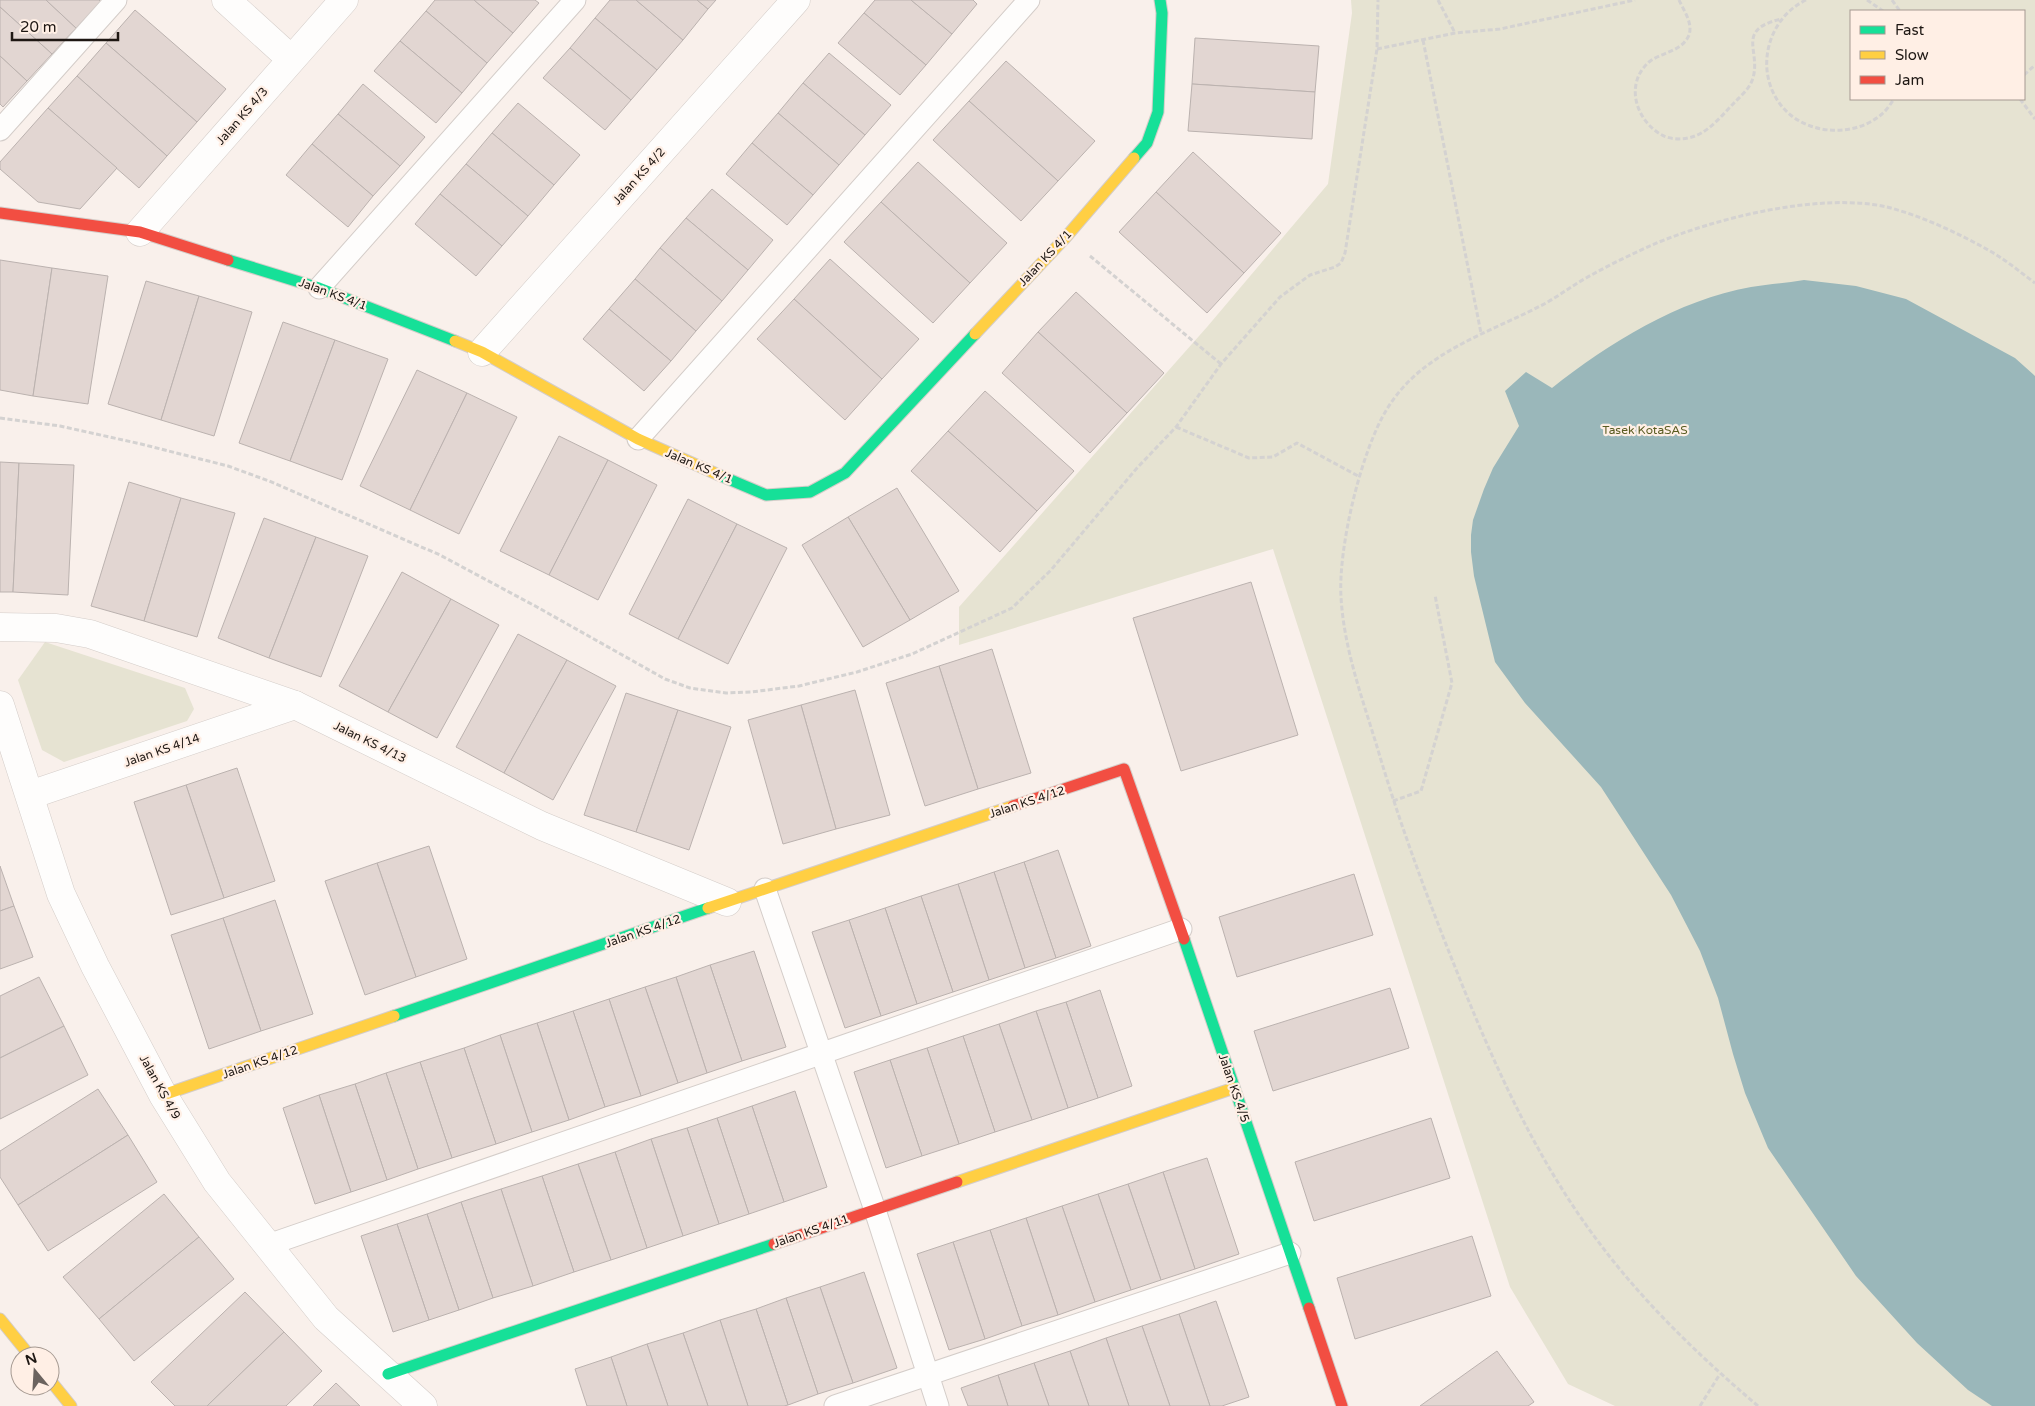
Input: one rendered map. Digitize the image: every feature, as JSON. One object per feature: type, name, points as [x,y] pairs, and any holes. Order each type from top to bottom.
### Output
[{"type":"street","points":[[226,0],[292,59]]},
{"type":"street","name":"Jalan KS 4/3","points":[[140,232],[344,0]]},
{"type":"street","name":"Jalan KS 4/2","points":[[482,352],[796,0]]},
{"type":"street","name":"Jalan KS 4/1","points":[[0,213],[140,232],[319,288],[482,352],[638,439],[766,495],[810,492],[845,473],[1066,236],[1147,143],[1158,112],[1162,12],[1160,0]]},
{"type":"street","name":"Jalan KS 4/13","points":[[0,627],[56,628],[90,634],[294,704],[542,826],[727,902]]},
{"type":"street","name":"Jalan KS 4/14","points":[[30,795],[294,704]]},
{"type":"street","name":"Jalan KS 4/9","points":[[0,705],[61,894],[95,966],[163,1095],[217,1182],[326,1318],[423,1406]]},
{"type":"street","name":"Jalan KS 4/12","points":[[163,1095],[765,889],[1124,769]]},
{"type":"street","name":"Jalan KS 4/5","points":[[1124,769],[1181,929],[1342,1406]]},
{"type":"street","name":"Jalan KS 4/11","points":[[388,1374],[1234,1088]]},
{"type":"street","points":[[0,1319],[22,1346]]},
{"type":"street","points":[[60,1392],[71,1406]]},
{"type":"lane","points":[[0,130],[116,0]]},
{"type":"lane","points":[[319,288],[575,0]]},
{"type":"lane","points":[[638,439],[1029,0]]},
{"type":"lane","points":[[765,889],[875,1210],[938,1406]]},
{"type":"lane","points":[[268,1245],[1181,929]]},
{"type":"lane","points":[[835,1406],[1290,1253]]},
{"type":"path","points":[[1378,0],[1377,49],[1455,33],[1500,29],[1635,0]]},
{"type":"path","points":[[1438,0],[1455,33]]},
{"type":"path","points":[[1679,0],[1689,21],[1688,37],[1674,51],[1660,55],[1648,64],[1640,76],[1636,90],[1636,105],[1642,119],[1652,129],[1665,137],[1679,139],[1694,137],[1707,130],[1748,88],[1753,78],[1753,39],[1759,29],[1766,23],[1781,19]]},
{"type":"path","points":[[1806,0],[1781,19],[1772,34],[1767,51],[1766,68],[1771,87],[1780,104],[1796,119],[1817,129],[1839,131],[1862,126],[1883,114],[1893,100]]},
{"type":"path","points":[[1869,0],[1882,10]]},
{"type":"path","points":[[1423,40],[1480,333]]},
{"type":"path","points":[[2025,74],[2035,65]]},
{"type":"path","points":[[2021,100],[2035,119]]},
{"type":"path","points":[[1758,1406],[1720,1374],[1668,1324],[1596,1240],[1563,1191],[1535,1144],[1503,1080],[1474,1014],[1420,881],[1393,801],[1344,631],[1341,601],[1342,557],[1360,476],[1373,436],[1381,419],[1400,390],[1414,375],[1443,354],[1480,333],[1545,303],[1588,277],[1627,257],[1687,230],[1780,209],[1834,202],[1863,203],[1891,208],[1931,222],[1992,252],[2035,283]]},
{"type":"path","points":[[1066,236],[1221,364]]},
{"type":"path","points":[[1176,427],[1249,458],[1273,457],[1297,443],[1360,476]]},
{"type":"path","points":[[1393,801],[1421,791],[1452,684],[1435,595]]},
{"type":"path","points":[[1700,1406],[1720,1374]]},
{"type":"green space","name":"Tasek KotaSAS","points":[[1351,0],[2035,0],[2035,1406],[1615,1406],[1568,1384],[1510,1287],[1273,549],[959,645],[959,607],[1207,327],[1328,184],[1352,13]]},
{"type":"green space","points":[[45,642],[185,688],[194,709],[187,721],[64,762],[42,750],[18,680]]},
{"type":"water","points":[[1804,280],[1856,286],[1906,299],[2015,358],[2035,376],[2035,1406],[1992,1406],[1968,1390],[1917,1343],[1856,1276],[1768,1148],[1745,1093],[1718,998],[1700,951],[1671,895],[1601,787],[1525,703],[1495,662],[1474,576],[1471,552],[1473,520],[1493,468],[1519,426],[1505,391],[1526,372],[1552,388],[1597,355],[1671,313],[1724,293],[1751,287]]},
{"type":"building","points":[[0,0],[46,0],[76,28],[52,54],[0,7]]},
{"type":"building","points":[[46,0],[99,0],[101,2],[76,28]]},
{"type":"building","points":[[435,0],[474,0],[513,33],[487,63],[426,11]]},
{"type":"building","points":[[474,0],[535,0],[539,3],[513,33]]},
{"type":"building","points":[[610,0],[636,0],[683,40],[657,70],[595,18]]},
{"type":"building","points":[[636,0],[697,0],[708,9],[683,40]]},
{"type":"building","points":[[697,0],[716,0],[708,9]]},
{"type":"building","points":[[875,0],[911,0],[952,34],[926,65],[864,13]]},
{"type":"building","points":[[911,0],[973,0],[977,4],[952,34]]},
{"type":"building","points":[[0,7],[52,54],[27,81],[0,56]]},
{"type":"building","points":[[135,10],[226,89],[197,122],[106,43]]},
{"type":"building","points":[[426,11],[487,63],[462,93],[400,41]]},
{"type":"building","points":[[864,13],[926,65],[900,95],[838,43]]},
{"type":"building","points":[[595,18],[657,70],[631,100],[570,48]]},
{"type":"building","points":[[1195,38],[1319,46],[1315,92],[1192,84]]},
{"type":"building","points":[[400,41],[462,93],[436,123],[374,71]]},
{"type":"building","points":[[106,43],[197,122],[167,156],[77,76]]},
{"type":"building","points":[[570,48],[631,100],[605,130],[543,78]]},
{"type":"building","points":[[829,53],[891,105],[865,135],[803,83]]},
{"type":"building","points":[[0,56],[27,81],[3,107],[0,104]]},
{"type":"building","points":[[1006,61],[1095,141],[1058,181],[969,101]]},
{"type":"building","points":[[77,76],[167,156],[139,188],[48,108]]},
{"type":"building","points":[[803,83],[865,135],[839,165],[778,113]]},
{"type":"building","points":[[363,84],[425,137],[400,166],[338,114]]},
{"type":"building","points":[[1192,84],[1315,92],[1312,139],[1188,131]]},
{"type":"building","points":[[969,101],[1058,181],[1021,221],[933,140]]},
{"type":"building","points":[[518,103],[580,155],[554,185],[492,133]]},
{"type":"building","points":[[48,108],[117,168],[80,209],[38,202],[0,169],[0,162]]},
{"type":"building","points":[[778,113],[839,165],[813,195],[752,143]]},
{"type":"building","points":[[338,114],[400,166],[373,196],[312,144]]},
{"type":"building","points":[[492,133],[554,185],[528,216],[466,164]]},
{"type":"building","points":[[752,143],[813,195],[787,225],[726,174]]},
{"type":"building","points":[[312,144],[373,196],[348,227],[286,175]]},
{"type":"building","points":[[1193,152],[1281,233],[1244,273],[1156,192]]},
{"type":"building","points":[[918,162],[1007,243],[970,283],[881,202]]},
{"type":"building","points":[[466,164],[528,216],[502,246],[440,194]]},
{"type":"building","points":[[712,189],[773,240],[748,270],[686,218]]},
{"type":"building","points":[[1156,192],[1244,273],[1207,313],[1119,232]]},
{"type":"building","points":[[440,194],[502,246],[476,276],[415,224]]},
{"type":"building","points":[[881,202],[970,283],[933,323],[844,242]]},
{"type":"building","points":[[686,218],[748,270],[722,301],[660,248]]},
{"type":"building","points":[[660,248],[722,301],[696,331],[635,279]]},
{"type":"building","points":[[830,259],[919,339],[882,379],[794,299]]},
{"type":"building","points":[[0,260],[52,268],[33,396],[0,390]]},
{"type":"building","points":[[52,268],[108,276],[88,404],[33,396]]},
{"type":"building","points":[[635,279],[696,331],[671,361],[609,309]]},
{"type":"building","points":[[146,281],[199,296],[161,420],[108,404]]},
{"type":"building","points":[[1076,292],[1164,373],[1127,413],[1038,332]]},
{"type":"building","points":[[199,296],[252,312],[214,436],[161,420]]},
{"type":"building","points":[[794,299],[882,379],[845,420],[757,339]]},
{"type":"building","points":[[609,309],[671,361],[644,391],[583,339]]},
{"type":"building","points":[[283,322],[335,340],[290,461],[239,443]]},
{"type":"building","points":[[1038,332],[1127,413],[1090,453],[1002,373]]},
{"type":"building","points":[[335,340],[388,359],[342,480],[290,461]]},
{"type":"building","points":[[417,370],[467,393],[410,510],[360,486]]},
{"type":"building","points":[[985,391],[1074,471],[1037,511],[948,431]]},
{"type":"building","points":[[467,393],[517,417],[459,534],[410,510]]},
{"type":"building","points":[[948,431],[1037,511],[1000,552],[911,471]]},
{"type":"building","points":[[559,436],[608,460],[549,575],[500,551]]},
{"type":"building","points":[[608,460],[657,485],[598,600],[549,575]]},
{"type":"building","points":[[0,462],[19,463],[13,592],[0,592]]},
{"type":"building","points":[[19,463],[74,465],[68,595],[13,592]]},
{"type":"building","points":[[129,482],[181,498],[144,621],[91,606]]},
{"type":"building","points":[[897,488],[959,591],[910,620],[848,517]]},
{"type":"building","points":[[181,498],[235,513],[197,637],[144,621]]},
{"type":"building","points":[[688,499],[737,524],[678,639],[629,614]]},
{"type":"building","points":[[848,517],[910,620],[863,647],[802,545]]},
{"type":"building","points":[[264,518],[316,537],[269,658],[218,638]]},
{"type":"building","points":[[737,524],[787,548],[728,664],[678,639]]},
{"type":"building","points":[[316,537],[368,556],[321,677],[269,658]]},
{"type":"building","points":[[402,572],[451,599],[388,712],[339,686]]},
{"type":"building","points":[[1251,582],[1298,735],[1181,771],[1133,618]]},
{"type":"building","points":[[451,599],[499,625],[437,738],[388,712]]},
{"type":"building","points":[[518,634],[567,660],[504,773],[456,747]]},
{"type":"building","points":[[992,649],[1031,773],[978,789],[939,666]]},
{"type":"building","points":[[567,660],[616,686],[553,800],[504,773]]},
{"type":"building","points":[[939,666],[978,789],[925,806],[886,683]]},
{"type":"building","points":[[855,690],[890,815],[836,829],[801,705]]},
{"type":"building","points":[[626,693],[678,710],[636,832],[584,815]]},
{"type":"building","points":[[801,705],[836,829],[783,844],[748,720]]},
{"type":"building","points":[[678,710],[731,727],[689,850],[636,832]]},
{"type":"building","points":[[237,768],[275,881],[224,898],[186,785]]},
{"type":"building","points":[[186,785],[224,898],[171,915],[134,802]]},
{"type":"building","points":[[429,846],[467,959],[416,977],[377,863]]},
{"type":"building","points":[[1058,850],[1091,946],[1056,958],[1024,862]]},
{"type":"building","points":[[1024,862],[1056,958],[1025,968],[994,872]]},
{"type":"building","points":[[377,863],[416,977],[365,995],[325,881]]},
{"type":"building","points":[[0,866],[14,906],[0,911]]},
{"type":"building","points":[[994,872],[1025,968],[989,980],[958,884]]},
{"type":"building","points":[[1354,874],[1373,935],[1237,977],[1219,917]]},
{"type":"building","points":[[958,884],[989,980],[953,992],[921,896]]},
{"type":"building","points":[[921,896],[953,992],[917,1004],[885,908]]},
{"type":"building","points":[[275,900],[313,1014],[261,1031],[223,918]]},
{"type":"building","points":[[14,906],[33,957],[0,969],[0,911]]},
{"type":"building","points":[[885,908],[917,1004],[881,1016],[849,920]]},
{"type":"building","points":[[223,918],[261,1031],[209,1049],[171,935]]},
{"type":"building","points":[[849,920],[881,1016],[845,1028],[812,932]]},
{"type":"building","points":[[754,951],[786,1047],[742,1061],[710,965]]},
{"type":"building","points":[[710,965],[742,1061],[707,1073],[676,977]]},
{"type":"building","points":[[39,977],[64,1026],[0,1058],[0,996]]},
{"type":"building","points":[[676,977],[707,1073],[678,1083],[645,987]]},
{"type":"building","points":[[645,987],[678,1083],[641,1096],[609,999]]},
{"type":"building","points":[[1390,988],[1409,1048],[1273,1091],[1254,1031]]},
{"type":"building","points":[[1100,990],[1132,1086],[1098,1098],[1066,1002]]},
{"type":"building","points":[[609,999],[641,1096],[605,1107],[573,1011]]},
{"type":"building","points":[[1066,1002],[1098,1098],[1068,1108],[1036,1011]]},
{"type":"building","points":[[573,1011],[605,1107],[569,1120],[537,1023]]},
{"type":"building","points":[[1036,1011],[1068,1108],[1032,1120],[999,1024]]},
{"type":"building","points":[[537,1023],[569,1120],[532,1132],[500,1035]]},
{"type":"building","points":[[999,1024],[1032,1120],[995,1132],[963,1036]]},
{"type":"building","points":[[64,1026],[88,1075],[0,1119],[0,1058]]},
{"type":"building","points":[[500,1035],[532,1132],[496,1144],[464,1048]]},
{"type":"building","points":[[963,1036],[995,1132],[959,1144],[927,1048]]},
{"type":"building","points":[[464,1048],[496,1144],[452,1158],[420,1062]]},
{"type":"building","points":[[927,1048],[959,1144],[922,1156],[890,1060]]},
{"type":"building","points":[[890,1060],[922,1156],[886,1168],[854,1072]]},
{"type":"building","points":[[420,1062],[452,1158],[418,1169],[386,1073]]},
{"type":"building","points":[[386,1073],[418,1169],[387,1180],[355,1084]]},
{"type":"building","points":[[355,1084],[387,1180],[351,1192],[319,1095]]},
{"type":"building","points":[[98,1089],[128,1135],[18,1205],[0,1177],[0,1151]]},
{"type":"building","points":[[795,1091],[827,1187],[784,1202],[752,1106]]},
{"type":"building","points":[[319,1095],[351,1192],[315,1204],[283,1108]]},
{"type":"building","points":[[752,1106],[784,1202],[749,1214],[717,1118]]},
{"type":"building","points":[[717,1118],[749,1214],[719,1224],[687,1128]]},
{"type":"building","points":[[1431,1118],[1450,1178],[1314,1221],[1295,1162]]},
{"type":"building","points":[[687,1128],[719,1224],[683,1236],[651,1139]]},
{"type":"building","points":[[128,1135],[157,1182],[48,1251],[18,1205]]},
{"type":"building","points":[[651,1139],[683,1236],[647,1248],[615,1152]]},
{"type":"building","points":[[615,1152],[647,1248],[611,1260],[578,1164]]},
{"type":"building","points":[[1207,1158],[1239,1254],[1195,1269],[1163,1172]]},
{"type":"building","points":[[578,1164],[611,1260],[574,1272],[542,1176]]},
{"type":"building","points":[[1163,1172],[1195,1269],[1161,1280],[1128,1184]]},
{"type":"building","points":[[542,1176],[574,1272],[533,1286],[501,1189]]},
{"type":"building","points":[[1128,1184],[1161,1280],[1131,1290],[1098,1194]]},
{"type":"building","points":[[501,1189],[533,1286],[493,1298],[461,1202]]},
{"type":"building","points":[[164,1194],[199,1237],[99,1319],[63,1277]]},
{"type":"building","points":[[1098,1194],[1131,1290],[1095,1302],[1062,1206]]},
{"type":"building","points":[[461,1202],[493,1298],[459,1310],[427,1214]]},
{"type":"building","points":[[1062,1206],[1095,1302],[1058,1315],[1026,1218]]},
{"type":"building","points":[[427,1214],[459,1310],[429,1320],[397,1224]]},
{"type":"building","points":[[1026,1218],[1058,1315],[1022,1326],[990,1230]]},
{"type":"building","points":[[397,1224],[429,1320],[393,1332],[361,1236]]},
{"type":"building","points":[[990,1230],[1022,1326],[985,1339],[953,1242]]},
{"type":"building","points":[[1472,1236],[1491,1296],[1355,1339],[1337,1278]]},
{"type":"building","points":[[199,1237],[234,1279],[134,1361],[99,1319]]},
{"type":"building","points":[[953,1242],[985,1339],[949,1350],[917,1254]]},
{"type":"building","points":[[864,1272],[897,1368],[853,1383],[820,1287]]},
{"type":"building","points":[[820,1287],[853,1383],[818,1394],[786,1298]]},
{"type":"building","points":[[245,1292],[284,1332],[207,1406],[175,1406],[151,1382]]},
{"type":"building","points":[[786,1298],[818,1394],[788,1405],[756,1309]]},
{"type":"building","points":[[1216,1301],[1249,1397],[1222,1406],[1210,1406],[1179,1314]]},
{"type":"building","points":[[756,1309],[788,1405],[748,1406],[720,1320]]},
{"type":"building","points":[[1179,1314],[1210,1406],[1170,1406],[1142,1326]]},
{"type":"building","points":[[720,1320],[748,1406],[708,1406],[683,1333]]},
{"type":"building","points":[[1142,1326],[1170,1406],[1129,1406],[1106,1338]]},
{"type":"building","points":[[284,1332],[322,1371],[286,1406],[207,1406]]},
{"type":"building","points":[[683,1333],[708,1406],[668,1406],[647,1344]]},
{"type":"building","points":[[1106,1338],[1129,1406],[1089,1406],[1070,1351]]},
{"type":"building","points":[[647,1344],[668,1406],[627,1406],[611,1357]]},
{"type":"building","points":[[1070,1351],[1089,1406],[1049,1406],[1034,1363]]},
{"type":"building","points":[[1497,1351],[1534,1402],[1528,1406],[1420,1406]]},
{"type":"building","points":[[611,1357],[627,1406],[587,1406],[575,1369]]},
{"type":"building","points":[[1034,1363],[1049,1406],[1008,1406],[998,1375]]},
{"type":"building","points":[[998,1375],[1008,1406],[968,1406],[961,1388]]},
{"type":"building","points":[[336,1383],[360,1406],[313,1406]]},
{"type":"traffic: fast","points":[[1134,158],[1147,143],[1158,112],[1162,13],[1160,0]]},
{"type":"traffic: fast","points":[[228,260],[319,288],[455,341]]},
{"type":"traffic: fast","points":[[719,475],[766,495],[810,492],[845,473],[975,334]]},
{"type":"traffic: fast","points":[[394,1016],[708,908]]},
{"type":"traffic: fast","points":[[1184,939],[1309,1308]]},
{"type":"traffic: fast","points":[[388,1374],[774,1244]]},
{"type":"traffic: slow","points":[[975,334],[1066,237],[1134,158]]},
{"type":"traffic: slow","points":[[455,341],[482,352],[638,439],[719,475]]},
{"type":"traffic: slow","points":[[708,908],[1013,806]]},
{"type":"traffic: slow","points":[[163,1095],[394,1016]]},
{"type":"traffic: slow","points":[[957,1182],[1234,1088]]},
{"type":"traffic: slow","points":[[0,1319],[22,1346]]},
{"type":"traffic: slow","points":[[60,1392],[71,1406]]},
{"type":"traffic: jam","points":[[0,213],[140,232],[228,260]]},
{"type":"traffic: jam","points":[[1013,806],[1124,769],[1184,939]]},
{"type":"traffic: jam","points":[[774,1244],[957,1182]]},
{"type":"traffic: jam","points":[[1309,1308],[1342,1406]]}]
